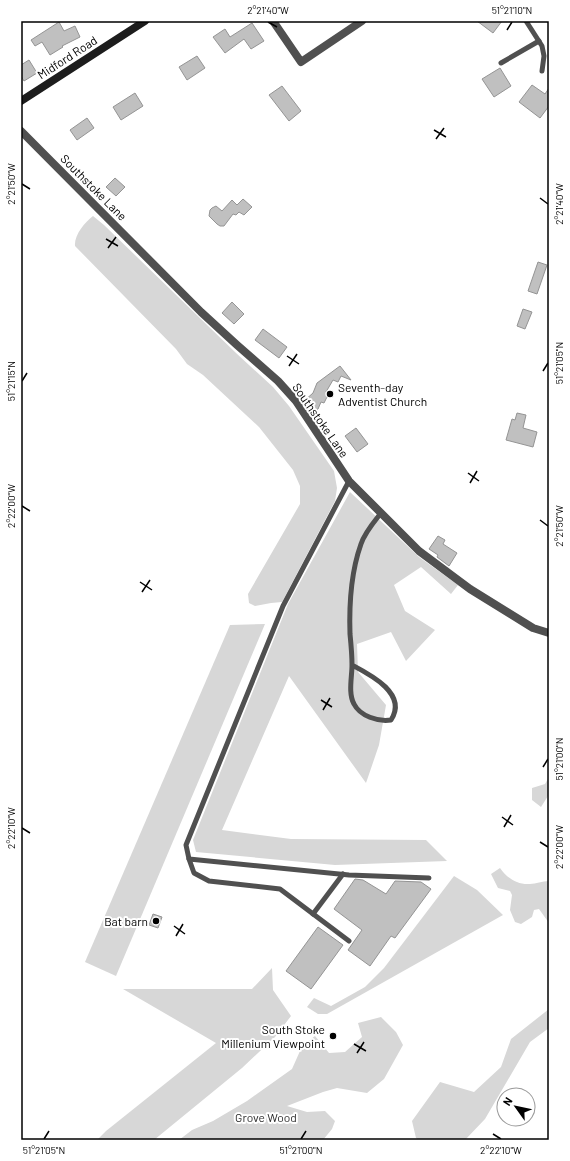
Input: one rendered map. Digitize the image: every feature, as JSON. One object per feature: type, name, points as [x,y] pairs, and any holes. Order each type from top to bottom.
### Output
[{"type":"main road","name":"Midford Road","points":[[21,100],[145,21]]},
{"type":"street","points":[[273,21],[301,62],[362,21]]},
{"type":"street","name":"Southstoke Lane","points":[[21,131],[201,312],[237,346],[278,380],[296,401],[349,481],[419,551],[470,589],[534,628],[549,633]]},
{"type":"lane","points":[[526,21],[544,52],[542,71]]},
{"type":"lane","points":[[501,63],[539,41]]},
{"type":"lane","points":[[349,481],[282,606],[186,845],[194,873],[209,880],[280,889],[349,941]]},
{"type":"lane","points":[[352,665],[372,676],[393,696],[396,702],[396,709],[391,720],[375,719],[358,710],[354,704],[352,696],[350,633],[351,598],[355,565],[361,542],[381,513]]},
{"type":"lane","points":[[189,859],[343,874],[429,878]]},
{"type":"lane","points":[[313,914],[343,874]]},
{"type":"green space","points":[[93,216],[273,387],[289,406],[334,471],[337,488],[335,501],[282,602],[255,606],[249,603],[248,594],[300,504],[300,486],[293,470],[259,427],[203,375],[187,364],[176,349],[75,246],[76,238],[81,229]]},
{"type":"green space","points":[[350,492],[419,557],[458,585],[451,594],[421,567],[394,585],[405,611],[435,630],[406,661],[391,632],[357,644],[358,672],[386,705],[379,745],[366,783],[289,676],[222,830],[291,839],[426,840],[447,861],[335,865],[196,852],[193,840],[288,604]]},
{"type":"green space","points":[[265,624],[116,976],[85,962],[230,625]]},
{"type":"green space","points":[[549,777],[549,799],[548,796],[541,807],[532,800],[532,788],[545,784]]},
{"type":"green space","points":[[500,868],[509,878],[517,882],[532,884],[549,881],[549,923],[539,909],[534,910],[532,917],[521,924],[515,922],[510,910],[512,895],[510,891],[498,888],[491,874]]},
{"type":"green space","points":[[454,876],[477,890],[503,915],[327,1014],[318,1014],[307,1007],[314,998],[331,1006],[365,987],[384,968]]},
{"type":"green space","points":[[272,968],[273,990],[291,1016],[275,1037],[242,1068],[154,1140],[97,1140],[106,1131],[216,1043],[123,989],[252,989]]},
{"type":"green space","points":[[549,1009],[549,1028],[530,1042],[504,1087],[496,1087],[496,1100],[485,1119],[465,1140],[419,1140],[416,1138],[412,1121],[440,1082],[474,1092],[501,1067],[511,1039]]},
{"type":"green space","name":"Grove Wood","points":[[381,1017],[396,1032],[403,1045],[384,1079],[367,1093],[337,1088],[287,1106],[307,1112],[325,1111],[335,1121],[332,1129],[323,1140],[179,1140],[192,1130],[213,1121],[247,1101],[292,1069],[300,1051],[306,1043],[315,1036],[329,1053],[345,1052],[362,1037],[358,1023]]},
{"type":"building","points":[[477,21],[502,21],[493,33]]},
{"type":"building","points":[[59,22],[64,31],[75,26],[80,37],[62,46],[63,47],[50,55],[42,42],[35,46],[31,40]]},
{"type":"building","points":[[252,23],[264,41],[251,49],[244,39],[225,53],[213,37],[225,29],[230,37]]},
{"type":"building","points":[[197,56],[205,68],[187,80],[179,67]]},
{"type":"building","points":[[29,60],[37,73],[24,81],[21,76],[21,65]]},
{"type":"building","points":[[500,68],[511,86],[494,97],[482,79]]},
{"type":"building","points":[[532,85],[545,94],[549,88],[549,106],[540,118],[519,102]]},
{"type":"building","points":[[282,86],[301,111],[289,121],[269,95]]},
{"type":"building","points":[[135,93],[143,106],[121,120],[113,107]]},
{"type":"building","points":[[87,118],[94,128],[77,140],[70,130]]},
{"type":"building","points":[[115,178],[125,187],[116,196],[106,187]]},
{"type":"building","points":[[243,199],[252,207],[244,215],[239,212],[236,215],[233,214],[224,226],[217,224],[209,216],[210,210],[216,206],[222,211],[232,200],[237,205]]},
{"type":"building","points":[[538,262],[547,265],[537,294],[528,291]]},
{"type":"building","points":[[232,302],[244,314],[234,324],[222,313]]},
{"type":"building","points":[[523,309],[532,312],[525,329],[517,326]]},
{"type":"building","points":[[263,329],[287,347],[279,358],[255,340]]},
{"type":"building","points":[[340,366],[351,380],[341,376],[338,382],[333,380],[326,392],[329,393],[324,403],[321,402],[318,409],[313,413],[304,401],[313,393],[317,383]]},
{"type":"building","points":[[517,413],[526,415],[523,428],[537,432],[533,447],[506,440],[512,419],[515,420]]},
{"type":"building","points":[[356,428],[368,444],[357,452],[345,436]]},
{"type":"building","points":[[438,536],[445,540],[443,544],[457,553],[449,566],[437,557],[438,555],[429,549]]},
{"type":"building","points":[[355,879],[363,880],[386,894],[395,881],[421,882],[431,889],[395,938],[391,936],[370,966],[348,950],[362,930],[334,909]]},
{"type":"building","name":"Bat barn","points":[[153,914],[162,917],[158,928],[149,925]]},
{"type":"building","points":[[318,927],[343,945],[311,989],[286,971]]},
{"type":"place","name":"Seventh-day Adventist Church","points":[[330,394]]},
{"type":"place","name":"Bat barn","points":[[156,921]]},
{"type":"place","name":"South Stoke Millenium Viewpoint","points":[[333,1036]]}]
